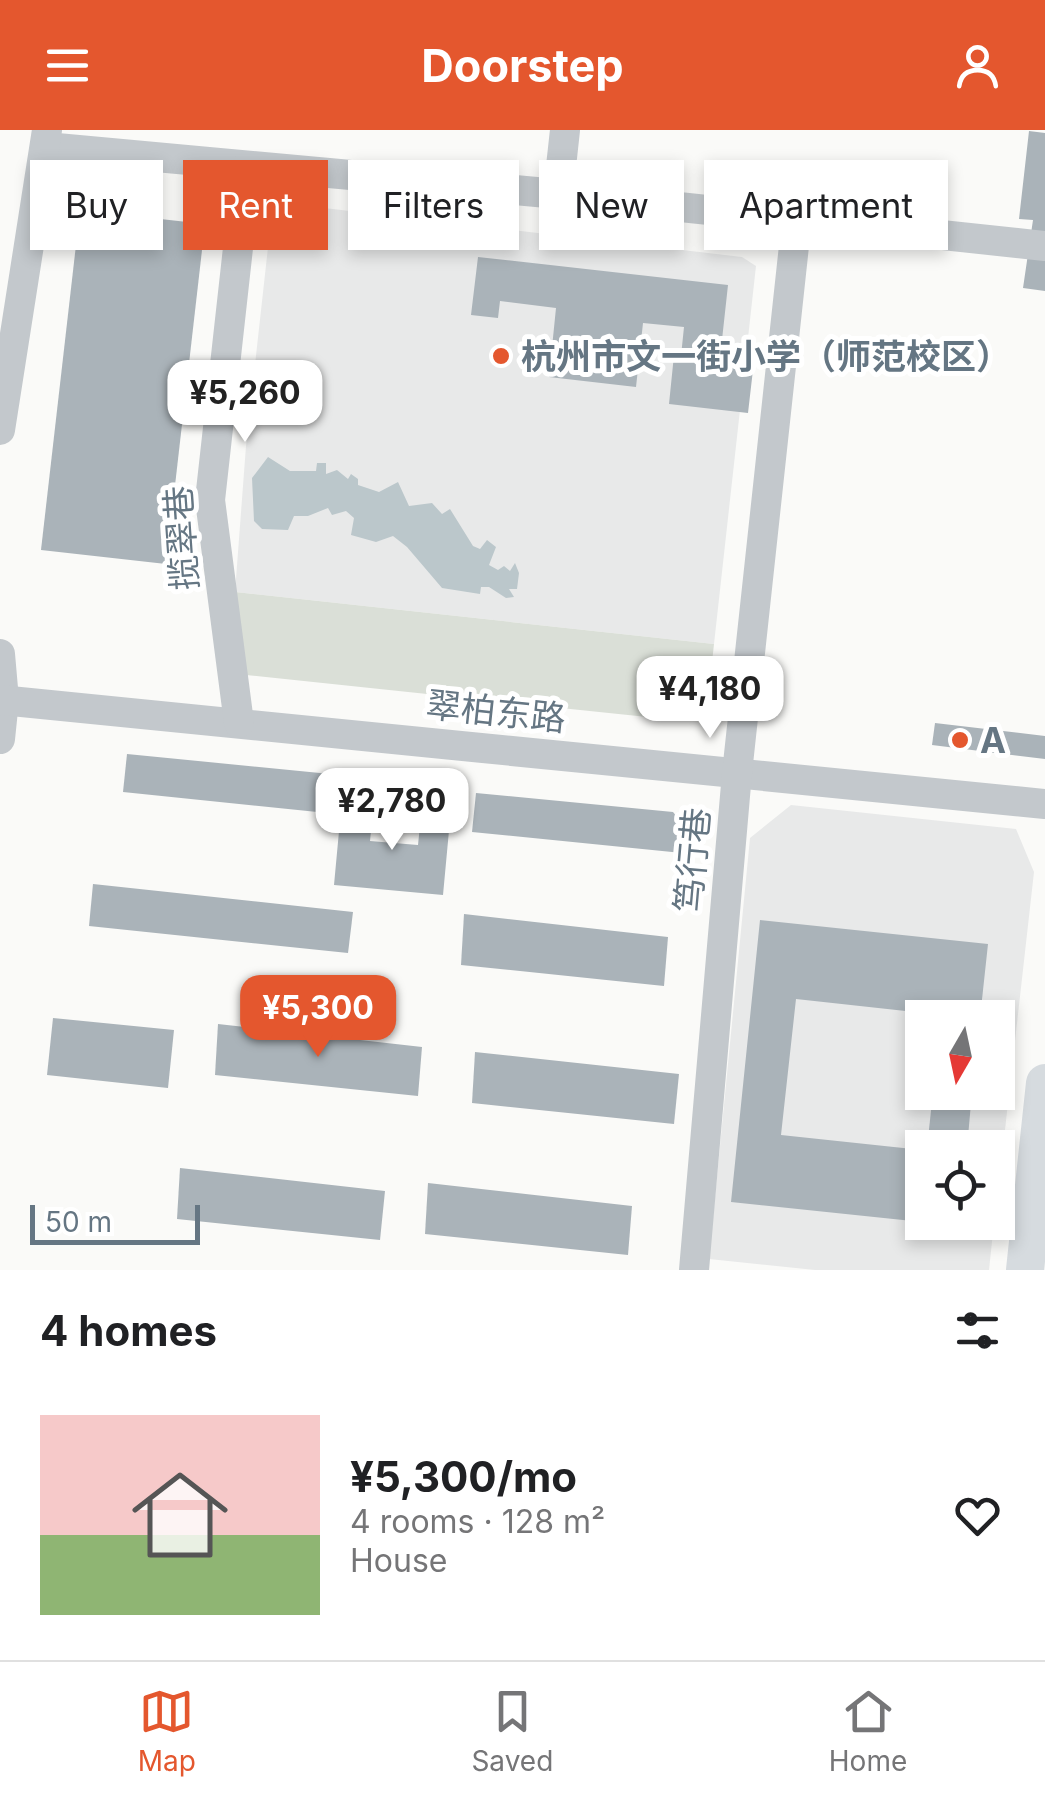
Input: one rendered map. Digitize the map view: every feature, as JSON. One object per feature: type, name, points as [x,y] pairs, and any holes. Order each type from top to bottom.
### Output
[{"type":"main road","points":[[1025,1270],[1045,1083]]},
{"type":"street","points":[[562,160],[565,130]]},
{"type":"street","points":[[0,430],[9,308],[46,139],[197,160]]},
{"type":"street","points":[[328,174],[539,192]]},
{"type":"street","points":[[948,235],[1045,246]]},
{"type":"street","name":"揽翠巷","points":[[238,250],[210,500],[239,724]]},
{"type":"street","name":"笃行巷","points":[[694,1270],[736,773],[793,250]]},
{"type":"street","points":[[0,654],[0,738]]},
{"type":"street","name":"翠柏东路","points":[[2,700],[1045,804]]},
{"type":"shaded area","name":"杭州市文一街小学（师范校区）","points":[[328,208],[348,211],[348,250],[519,250],[519,231],[539,233],[539,250],[682,250],[742,257],[756,266],[714,644],[235,592],[268,250],[328,250]]},
{"type":"shaded area","points":[[268,457],[290,471],[316,471],[317,463],[326,463],[326,474],[337,470],[348,479],[351,474],[358,479],[358,485],[379,492],[398,482],[409,506],[432,503],[442,514],[450,509],[473,546],[480,549],[487,540],[496,547],[489,565],[498,570],[504,566],[510,571],[515,563],[519,573],[517,589],[509,589],[514,597],[506,598],[489,587],[481,587],[480,594],[442,588],[393,536],[376,542],[351,535],[354,518],[346,511],[332,515],[328,508],[308,516],[294,516],[288,530],[262,529],[254,521],[252,478]]},
{"type":"shaded area","points":[[235,592],[714,644],[710,681],[699,711],[676,720],[246,675]]},
{"type":"shaded area","points":[[791,805],[1016,829],[1034,872],[1015,1041],[1015,1000],[905,1000],[905,1110],[1007,1110],[1005,1130],[905,1130],[905,1240],[992,1240],[989,1270],[815,1270],[709,1259],[750,838]]},
{"type":"building","points":[[1029,131],[1045,133],[1045,291],[1023,288],[1033,220],[1019,219]]},
{"type":"building","points":[[163,219],[183,222],[183,250],[202,250],[166,564],[41,550],[75,250],[163,250]]},
{"type":"building","points":[[478,257],[728,285],[720,358],[754,361],[748,413],[669,404],[674,355],[681,356],[684,327],[643,323],[636,387],[549,377],[556,308],[500,301],[498,318],[471,315]]},
{"type":"building","points":[[935,723],[1045,736],[1045,759],[932,745]]},
{"type":"building","points":[[127,754],[330,774],[327,813],[123,792]]},
{"type":"building","points":[[476,793],[673,812],[685,827],[682,853],[472,832]]},
{"type":"building","points":[[342,799],[374,802],[370,841],[418,845],[422,806],[451,809],[443,895],[334,885]]},
{"type":"building","points":[[93,884],[353,912],[348,953],[89,926]]},
{"type":"building","points":[[464,914],[668,937],[664,986],[461,965]]},
{"type":"building","points":[[760,920],[988,944],[982,1000],[905,1000],[905,1011],[796,999],[781,1135],[905,1148],[905,1220],[731,1202]]},
{"type":"building","points":[[53,1018],[174,1030],[168,1088],[47,1075]]},
{"type":"building","points":[[218,1024],[422,1047],[418,1096],[215,1075]]},
{"type":"building","points":[[475,1052],[679,1074],[674,1124],[472,1103]]},
{"type":"building","points":[[931,1110],[970,1110],[969,1130],[929,1130]]},
{"type":"building","points":[[180,1168],[385,1191],[380,1240],[177,1219]]},
{"type":"building","points":[[428,1183],[632,1206],[628,1255],[425,1234]]},
{"type":"place","name":"杭州市文一街小学（师范校区）","points":[[501,356]]},
{"type":"place","name":"A","points":[[960,740]]}]
